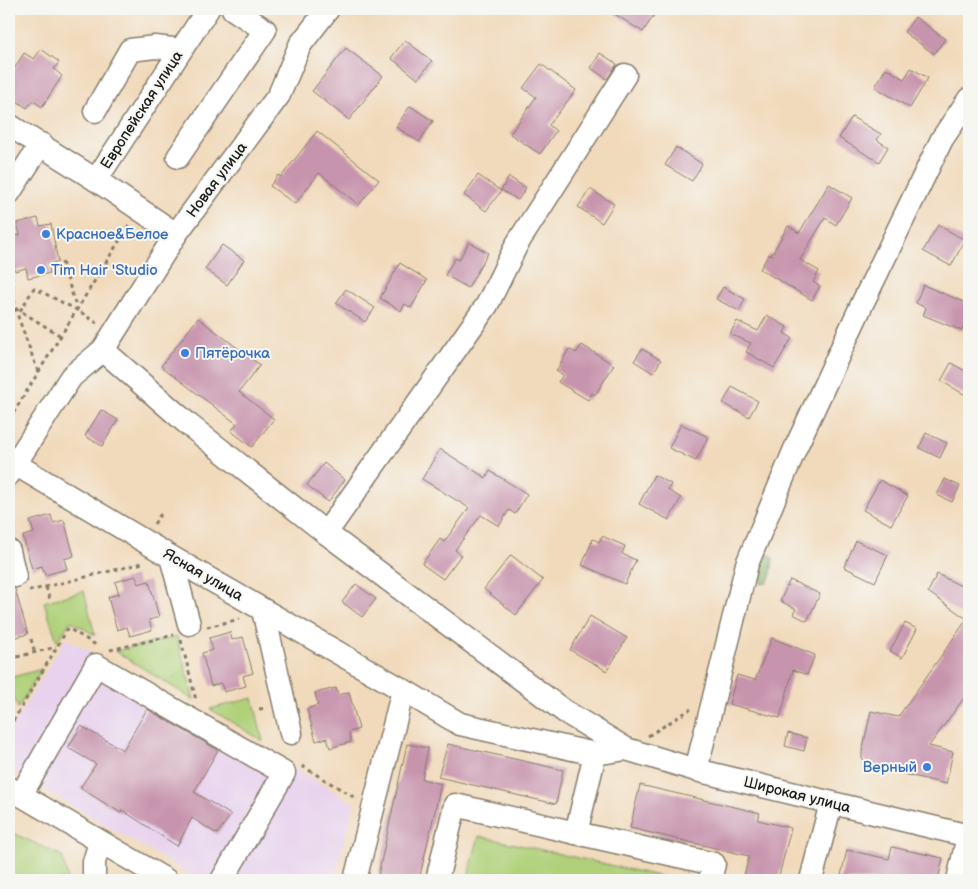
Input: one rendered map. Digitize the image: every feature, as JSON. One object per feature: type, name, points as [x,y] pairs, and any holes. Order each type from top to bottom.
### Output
[{"type":"street","name":"Европейская улица","points":[[176,234],[96,180],[208,9]]},
{"type":"street","points":[[178,157],[265,30],[233,9]]},
{"type":"street","name":"Новая улица","points":[[11,466],[71,377],[108,343],[176,234],[279,95],[300,45],[328,9]]},
{"type":"street","points":[[95,111],[130,50],[155,47],[181,50]]},
{"type":"street","points":[[326,533],[487,305],[517,244],[625,75]]},
{"type":"street","points":[[696,770],[747,564],[795,449],[942,139],[969,99]]},
{"type":"street","points":[[9,125],[96,180]]},
{"type":"street","points":[[9,194],[41,144]]},
{"type":"street","points":[[108,343],[189,425],[326,533],[564,712],[626,750]]},
{"type":"street","name":"Ясная улица","points":[[11,466],[460,724],[595,754],[626,750]]},
{"type":"street","points":[[11,544],[21,579]]},
{"type":"street","points":[[171,557],[192,628]]},
{"type":"street","points":[[263,610],[291,733]]},
{"type":"street","points":[[166,880],[15,792],[96,666],[284,773],[222,880]]},
{"type":"street","points":[[356,880],[402,690]]},
{"type":"street","name":"Широкая улица","points":[[626,750],[696,770],[969,836]]},
{"type":"street","points":[[576,833],[595,754]]},
{"type":"street","points":[[811,880],[830,803]]},
{"type":"street","points":[[437,880],[454,805],[714,864],[710,880]]},
{"type":"street","points":[[958,880],[969,836]]},
{"type":"street","points":[[94,880],[94,862],[100,842]]},
{"type":"path","points":[[9,420],[138,209]]},
{"type":"path","points":[[62,262],[77,310]]},
{"type":"path","points":[[12,276],[15,308],[38,372]]},
{"type":"path","points":[[20,311],[34,288],[77,310],[108,343]]},
{"type":"path","points":[[9,304],[61,336]]},
{"type":"path","points":[[9,519],[11,544]]},
{"type":"path","points":[[21,579],[29,592],[144,562]]},
{"type":"path","points":[[46,587],[50,600]]},
{"type":"path","points":[[107,651],[192,628],[242,618]]},
{"type":"path","points":[[31,639],[35,653]]},
{"type":"path","points":[[9,660],[56,647]]},
{"type":"path","points":[[626,750],[714,695]]},
{"type":"path","points":[[260,709],[274,706]]},
{"type":"shaded area","points":[[66,638],[354,803],[334,880],[200,880],[9,769],[9,733]]},
{"type":"green space","points":[[766,553],[773,557],[771,575],[767,583],[761,584],[759,572]]},
{"type":"green space","points":[[84,591],[95,635],[71,621],[57,641],[44,602]]},
{"type":"green space","points":[[177,637],[194,700],[115,651]]},
{"type":"green space","points":[[42,669],[18,708],[9,687],[9,678]]},
{"type":"green space","points":[[253,698],[263,741],[210,709]]},
{"type":"green space","points":[[9,831],[62,856],[68,880],[9,880]]},
{"type":"green space","points":[[479,836],[676,880],[467,880]]},
{"type":"building","points":[[607,9],[658,9],[643,32]]},
{"type":"building","points":[[915,17],[945,39],[934,54],[904,32]]},
{"type":"building","points":[[405,40],[432,61],[418,79],[391,58]]},
{"type":"building","points":[[346,48],[383,76],[349,120],[312,91]]},
{"type":"building","points":[[41,49],[59,62],[54,69],[62,76],[42,107],[33,101],[27,108],[9,96],[9,77],[24,53],[34,59]]},
{"type":"building","points":[[600,53],[617,64],[607,79],[591,68]]},
{"type":"building","points":[[541,64],[576,90],[549,125],[556,131],[540,154],[510,134],[536,97],[523,88]]},
{"type":"building","points":[[886,68],[904,79],[911,68],[928,78],[910,108],[875,87]]},
{"type":"building","points":[[410,106],[433,121],[419,142],[396,127]]},
{"type":"building","points":[[852,117],[881,134],[877,140],[888,147],[879,162],[839,138]]},
{"type":"building","points":[[317,131],[379,180],[359,205],[319,173],[295,204],[270,186],[278,175],[281,177]]},
{"type":"building","points":[[676,147],[702,164],[692,181],[665,165]]},
{"type":"building","points":[[478,175],[501,191],[486,211],[464,195]]},
{"type":"building","points":[[509,177],[526,188],[518,200],[501,190]]},
{"type":"building","points":[[829,184],[852,198],[836,225],[825,218],[800,260],[819,271],[813,282],[820,286],[812,300],[760,269],[769,254],[771,256],[788,226],[799,233]]},
{"type":"building","points":[[590,189],[614,204],[602,223],[578,207]]},
{"type":"building","points":[[38,218],[40,226],[51,224],[58,262],[48,264],[50,273],[28,278],[26,268],[15,271],[9,237],[20,235],[17,223]]},
{"type":"building","points":[[938,225],[965,240],[951,266],[923,251]]},
{"type":"building","points":[[469,242],[488,253],[468,288],[445,275],[455,258],[459,260]]},
{"type":"building","points":[[222,245],[244,260],[227,285],[205,269]]},
{"type":"building","points":[[400,263],[427,280],[411,308],[405,304],[401,311],[380,298]]},
{"type":"building","points":[[923,285],[969,304],[969,313],[962,331],[923,315],[926,308],[916,303]]},
{"type":"building","points":[[723,287],[745,299],[739,311],[716,299]]},
{"type":"building","points":[[346,289],[375,308],[365,322],[336,303]]},
{"type":"building","points":[[767,315],[787,327],[784,333],[792,338],[774,368],[746,352],[751,343],[730,334],[737,321],[758,331]]},
{"type":"building","points":[[198,318],[260,365],[239,392],[274,419],[252,447],[231,431],[237,424],[161,366]]},
{"type":"building","points":[[582,345],[614,365],[595,395],[592,393],[588,400],[558,382],[563,375],[556,371],[569,349],[576,353]]},
{"type":"building","points":[[642,349],[661,360],[653,373],[634,361]]},
{"type":"building","points":[[951,363],[969,373],[969,397],[941,381]]},
{"type":"building","points":[[732,387],[758,401],[749,417],[723,403]]},
{"type":"building","points":[[101,410],[118,420],[102,446],[85,436]]},
{"type":"building","points":[[681,424],[708,437],[696,461],[669,448]]},
{"type":"building","points":[[926,433],[947,443],[940,458],[919,448]]},
{"type":"building","points":[[440,449],[486,478],[490,471],[527,494],[515,514],[509,510],[499,526],[481,515],[455,550],[461,555],[443,579],[422,564],[440,539],[444,542],[469,508],[422,479]]},
{"type":"building","points":[[324,463],[345,480],[328,502],[307,485]]},
{"type":"building","points":[[654,475],[671,484],[668,490],[681,498],[669,520],[639,504]]},
{"type":"building","points":[[945,479],[960,486],[952,502],[937,495]]},
{"type":"building","points":[[880,480],[908,496],[891,525],[863,510]]},
{"type":"building","points":[[51,515],[53,523],[64,520],[74,556],[64,559],[67,569],[45,575],[42,566],[32,569],[23,536],[34,533],[30,521]]},
{"type":"building","points":[[602,536],[625,546],[622,554],[636,560],[625,584],[582,565],[593,539],[599,542]]},
{"type":"building","points":[[856,541],[888,555],[875,582],[844,567]]},
{"type":"building","points":[[511,555],[543,580],[516,615],[484,589]]},
{"type":"building","points":[[937,574],[969,590],[969,691],[929,746],[953,752],[946,784],[870,766],[862,758],[871,711],[898,717],[967,619],[928,592]]},
{"type":"building","points":[[136,576],[138,584],[149,581],[159,617],[149,620],[152,630],[130,636],[127,627],[117,630],[108,597],[119,594],[115,582]]},
{"type":"building","points":[[790,580],[820,594],[807,621],[793,614],[796,609],[780,601]]},
{"type":"building","points":[[356,584],[376,599],[362,617],[342,602]]},
{"type":"building","points":[[9,587],[15,589],[28,634],[9,639]]},
{"type":"building","points":[[590,616],[627,638],[607,671],[570,650]]},
{"type":"building","points":[[905,623],[917,629],[902,658],[890,651]]},
{"type":"building","points":[[230,632],[232,640],[243,637],[253,673],[243,676],[246,686],[224,692],[221,683],[211,686],[202,653],[213,650],[209,638]]},
{"type":"building","points":[[772,638],[815,655],[807,675],[793,670],[780,718],[729,704],[737,675],[755,680]]},
{"type":"building","points":[[336,688],[338,695],[349,692],[359,729],[349,732],[351,742],[330,748],[327,738],[316,741],[307,709],[318,705],[315,693]]},
{"type":"building","points":[[147,709],[218,750],[194,792],[231,815],[217,834],[192,818],[177,846],[122,810],[121,813],[80,788],[96,764],[68,748],[81,726],[123,750]]},
{"type":"building","points":[[788,733],[807,738],[804,751],[785,746]]},
{"type":"building","points":[[407,744],[428,748],[422,779],[441,784],[419,880],[377,880]]},
{"type":"building","points":[[448,744],[563,770],[556,804],[438,777]]},
{"type":"building","points":[[640,785],[760,813],[758,820],[791,828],[778,880],[743,880],[749,856],[630,828]]},
{"type":"building","points":[[892,847],[943,858],[938,880],[840,880],[847,850],[889,859]]},
{"type":"place","name":"Красное&Белое","points":[[46,234]]},
{"type":"place","name":"Tim Hair 'Studio","points":[[41,270]]},
{"type":"place","name":"Пятёрочка","points":[[185,353]]},
{"type":"place","name":"Верный","points":[[927,767]]}]
